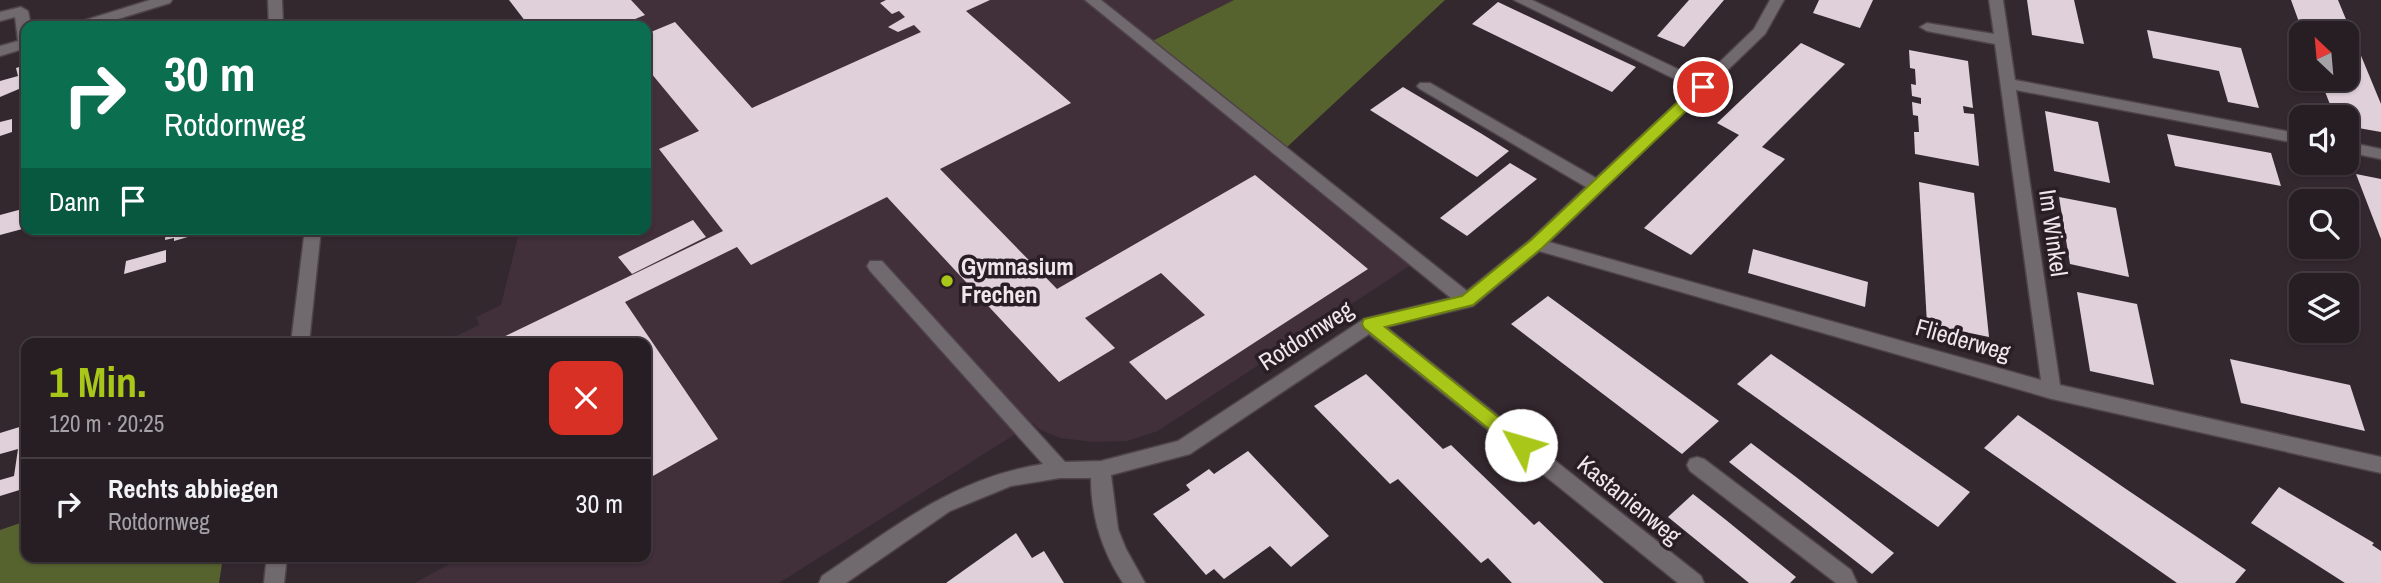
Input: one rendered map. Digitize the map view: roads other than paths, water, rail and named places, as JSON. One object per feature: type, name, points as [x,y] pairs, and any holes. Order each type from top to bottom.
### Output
[{"type":"street","points":[[96,21],[165,0]]},
{"type":"street","points":[[275,0],[276,21]]},
{"type":"street","points":[[1092,0],[1467,301]]},
{"type":"street","points":[[1521,0],[1703,87]]},
{"type":"street","name":"Rotdornweg","points":[[829,583],[943,505],[1009,478],[1060,470],[1101,469],[1183,448],[1370,324],[1467,301],[1536,244],[1703,87],[1760,31],[1777,0]]},
{"type":"street","name":"Im Winkel","points":[[1996,0],[2052,391]]},
{"type":"street","points":[[0,18],[21,11],[23,21]]},
{"type":"street","points":[[1927,27],[2000,40]]},
{"type":"street","points":[[0,51],[21,45]]},
{"type":"street","points":[[2006,83],[2289,137]]},
{"type":"street","points":[[1425,86],[1598,187]]},
{"type":"street","points":[[2359,149],[2381,154]]},
{"type":"street","points":[[301,338],[312,235]]},
{"type":"street","name":"Fliederweg","points":[[1536,244],[2052,391],[2381,466]]},
{"type":"street","points":[[876,266],[1060,470]]},
{"type":"street","name":"Kastanienweg","points":[[1370,324],[1694,583]]},
{"type":"street","points":[[1697,465],[1844,577],[1847,583]]},
{"type":"street","points":[[1101,469],[1100,504],[1118,558],[1135,583]]},
{"type":"street","points":[[274,583],[276,562]]},
{"type":"place","name":"Gymnasium Frechen","points":[[947,281]]}]
